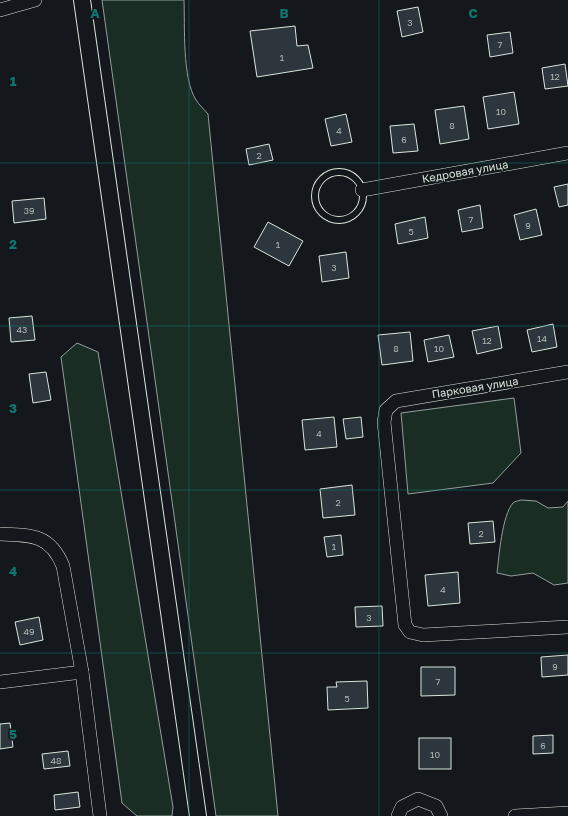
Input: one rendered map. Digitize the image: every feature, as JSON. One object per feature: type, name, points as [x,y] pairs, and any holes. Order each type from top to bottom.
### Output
[{"type":"street","points":[[0,10],[35,0]]},
{"type":"street","points":[[82,0],[198,816]]},
{"type":"street","name":"Кедровая улица","points":[[362,190],[568,153]]},
{"type":"street","name":"Парковая улица","points":[[568,372],[418,396],[396,401],[386,410],[384,422],[405,625],[410,632],[424,635],[568,627]]},
{"type":"street","points":[[0,534],[34,536],[45,541],[58,555],[63,566],[82,672],[100,816]]},
{"type":"street","points":[[0,682],[82,672]]},
{"type":"street","points":[[398,816],[402,807],[418,799],[436,806],[441,816]]},
{"type":"street","points":[[515,816],[568,813]]},
{"type":"lane","points":[[332,173],[347,174],[353,178],[362,190],[363,198],[356,213],[345,219],[333,220],[319,211],[316,203],[316,188],[320,182],[332,173]]},
{"type":"green space","points":[[102,0],[184,0],[185,52],[188,79],[196,100],[208,114],[278,816],[216,816]]},
{"type":"green space","points":[[77,343],[98,352],[173,807],[172,816],[137,816],[122,803],[61,357]]},
{"type":"green space","points":[[514,398],[521,453],[493,483],[408,494],[401,413]]},
{"type":"green space","points":[[521,500],[536,501],[548,508],[563,507],[568,501],[568,583],[554,585],[533,573],[511,576],[497,573],[506,517],[513,503]]},
{"type":"building","points":[[418,7],[423,32],[402,37],[397,11]]},
{"type":"building","points":[[295,26],[297,46],[308,45],[313,68],[257,77],[250,31]]},
{"type":"building","points":[[510,32],[513,53],[490,57],[487,35]]},
{"type":"building","points":[[565,64],[568,86],[545,89],[542,68]]},
{"type":"building","points":[[514,92],[519,124],[488,129],[483,97]]},
{"type":"building","points":[[464,106],[469,139],[440,144],[435,110]]},
{"type":"building","points":[[346,114],[352,142],[331,146],[325,119]]},
{"type":"building","points":[[414,124],[418,151],[393,153],[390,126]]},
{"type":"building","points":[[269,144],[273,160],[249,165],[246,149]]},
{"type":"building","points":[[568,184],[568,205],[559,207],[554,187]]},
{"type":"building","points":[[44,198],[46,219],[14,223],[12,201]]},
{"type":"building","points":[[480,205],[483,228],[462,232],[458,210]]},
{"type":"building","points":[[536,209],[542,235],[520,240],[514,215]]},
{"type":"building","points":[[425,217],[428,238],[398,244],[395,224]]},
{"type":"building","points":[[268,222],[303,241],[289,266],[254,247]]},
{"type":"building","points":[[346,252],[349,278],[322,282],[319,256]]},
{"type":"building","points":[[32,316],[35,340],[11,342],[9,318]]},
{"type":"building","points":[[553,324],[557,347],[532,352],[527,330]]},
{"type":"building","points":[[498,326],[502,348],[477,354],[472,331]]},
{"type":"building","points":[[410,332],[413,361],[382,365],[378,335]]},
{"type":"building","points":[[449,335],[454,357],[428,362],[424,340]]},
{"type":"building","points":[[46,372],[51,400],[33,403],[29,374]]},
{"type":"building","points":[[334,417],[337,447],[305,450],[302,420]]},
{"type":"building","points":[[361,417],[363,437],[346,439],[343,419]]},
{"type":"building","points":[[352,485],[355,515],[323,518],[320,489]]},
{"type":"building","points":[[493,521],[495,542],[470,544],[468,523]]},
{"type":"building","points":[[341,535],[343,555],[327,557],[324,537]]},
{"type":"building","points":[[458,572],[460,603],[428,606],[425,575]]},
{"type":"building","points":[[382,606],[383,626],[356,627],[355,607]]},
{"type":"building","points":[[39,617],[43,640],[20,645],[15,622]]},
{"type":"building","points":[[568,655],[568,675],[542,677],[541,657]]},
{"type":"building","points":[[421,667],[455,667],[455,695],[421,696]]},
{"type":"building","points":[[367,681],[368,708],[328,710],[327,687],[337,687],[336,682]]},
{"type":"building","points":[[10,723],[13,747],[0,749],[0,724]]},
{"type":"building","points":[[553,735],[553,753],[533,754],[533,736]]},
{"type":"building","points":[[419,738],[451,738],[451,769],[419,769]]},
{"type":"building","points":[[68,751],[70,766],[44,769],[42,754]]},
{"type":"building","points":[[78,792],[80,807],[55,810],[54,795]]}]
